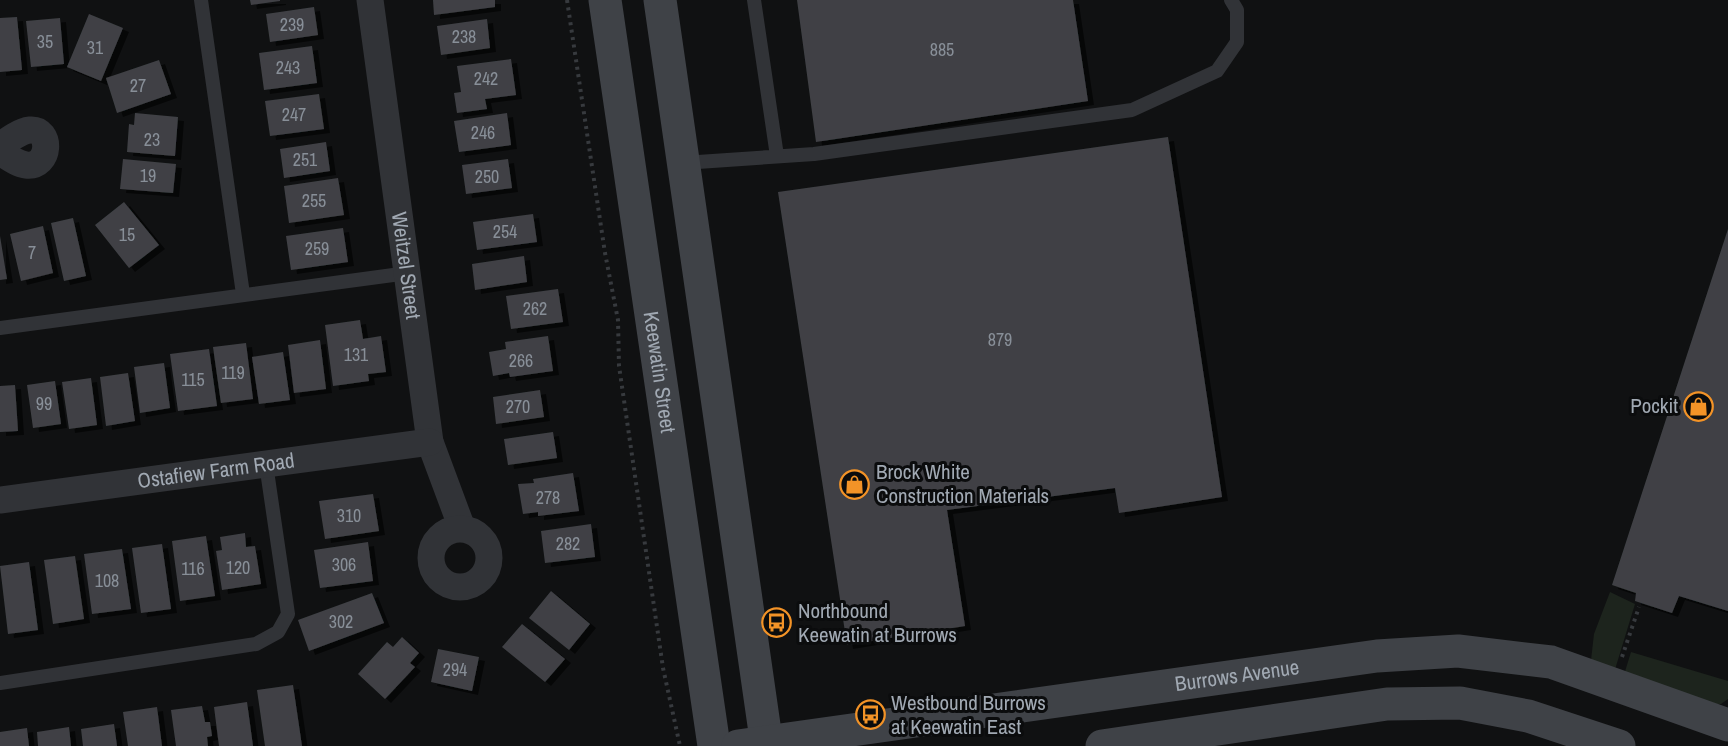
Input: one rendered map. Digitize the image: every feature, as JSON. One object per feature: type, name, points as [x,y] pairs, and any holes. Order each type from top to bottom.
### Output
[{"type":"street","name":"Weitzel Street","points":[[370,0],[430,442],[462,528]]},
{"type":"street","name":"Keewatin Street","points":[[605,0],[714,746]]},
{"type":"street","points":[[660,0],[757,745]]},
{"type":"street","points":[[0,146],[28,130],[36,130],[43,136],[46,152],[35,165],[24,165],[0,152]]},
{"type":"street","name":"Ostafiew Farm Road","points":[[0,500],[430,442]]},
{"type":"street","name":"Burrows Avenue","points":[[757,745],[1377,656],[1458,651],[1551,662],[1728,725]]},
{"type":"street","points":[[1207,680],[1215,738]]},
{"type":"street","points":[[1102,746],[1215,738],[1387,704],[1460,703],[1528,716],[1619,746]]},
{"type":"lane","points":[[201,0],[243,294]]},
{"type":"lane","points":[[754,0],[777,156]]},
{"type":"lane","points":[[683,163],[814,154],[1132,110],[1217,71],[1237,42],[1238,10],[1231,0]]},
{"type":"lane","points":[[0,328],[408,273]]},
{"type":"lane","points":[[0,683],[256,644],[278,632],[288,614],[266,464]]},
{"type":"path","points":[[567,0],[605,253],[618,320],[619,366],[663,668],[680,746]]},
{"type":"path","points":[[1614,684],[1639,607]]},
{"type":"shaded area","points":[[1610,592],[1635,604],[1613,676],[1591,660],[1594,634]]},
{"type":"shaded area","points":[[1631,652],[1728,681],[1728,699],[1721,704],[1705,706],[1623,678]]},
{"type":"building","points":[[250,0],[280,0],[280,1],[251,5]]},
{"type":"building","points":[[433,0],[495,0],[495,7],[434,15]]},
{"type":"building","points":[[797,0],[1073,0],[1088,101],[816,142]]},
{"type":"building","points":[[314,7],[318,35],[270,42],[266,14]]},
{"type":"building","points":[[89,14],[123,28],[101,81],[67,67]]},
{"type":"building","points":[[17,17],[22,70],[0,72],[0,18]]},
{"type":"building","points":[[60,18],[64,64],[31,67],[26,21]]},
{"type":"building","points":[[487,19],[490,48],[441,55],[437,26]]},
{"type":"building","points":[[312,46],[317,83],[264,90],[259,53]]},
{"type":"building","points":[[511,59],[516,95],[485,99],[487,109],[457,113],[454,93],[461,92],[457,66]]},
{"type":"building","points":[[159,60],[171,94],[117,113],[106,78]]},
{"type":"building","points":[[319,94],[324,129],[270,136],[265,101]]},
{"type":"building","points":[[135,113],[178,117],[175,156],[127,152],[129,124],[134,125]]},
{"type":"building","points":[[507,113],[511,145],[459,152],[454,121]]},
{"type":"building","points":[[1168,137],[1222,497],[1119,513],[1115,488],[947,510],[965,626],[847,645],[778,192]]},
{"type":"building","points":[[326,142],[330,171],[284,178],[280,149]]},
{"type":"building","points":[[123,159],[176,164],[173,193],[120,189]]},
{"type":"building","points":[[508,159],[512,188],[466,194],[462,165]]},
{"type":"building","points":[[338,178],[344,215],[289,223],[284,186]]},
{"type":"building","points":[[124,202],[159,245],[129,268],[95,225]]},
{"type":"building","points":[[533,214],[537,242],[477,250],[473,222]]},
{"type":"building","points":[[73,218],[86,276],[64,281],[51,223]]},
{"type":"building","points":[[43,226],[53,273],[21,281],[10,234]]},
{"type":"building","points":[[343,228],[348,262],[291,270],[286,236]]},
{"type":"building","name":"Pockit","points":[[1728,229],[1728,611],[1679,596],[1672,613],[1635,601],[1636,593],[1612,585]]},
{"type":"building","points":[[0,236],[7,279],[0,280]]},
{"type":"building","points":[[524,256],[527,282],[475,290],[472,264]]},
{"type":"building","points":[[558,289],[563,322],[511,329],[506,296]]},
{"type":"building","points":[[360,320],[363,339],[381,336],[386,372],[368,374],[369,381],[333,386],[325,325]]},
{"type":"building","points":[[548,336],[553,371],[510,377],[509,373],[493,376],[489,352],[506,349],[505,342]]},
{"type":"building","points":[[320,340],[326,389],[294,393],[288,345]]},
{"type":"building","points":[[246,343],[253,399],[221,403],[213,347]]},
{"type":"building","points":[[209,349],[217,406],[178,411],[170,354]]},
{"type":"building","points":[[283,352],[290,400],[259,404],[252,357]]},
{"type":"building","points":[[164,363],[170,408],[140,413],[134,367]]},
{"type":"building","points":[[128,373],[135,421],[106,426],[100,377]]},
{"type":"building","points":[[91,378],[97,425],[69,429],[62,382]]},
{"type":"building","points":[[55,381],[61,424],[33,428],[27,385]]},
{"type":"building","points":[[15,385],[18,431],[0,432],[0,386]]},
{"type":"building","points":[[540,390],[544,417],[496,424],[493,397]]},
{"type":"building","points":[[553,432],[557,458],[508,465],[504,439]]},
{"type":"building","points":[[573,473],[579,511],[538,516],[538,512],[523,514],[518,484],[534,483],[533,479]]},
{"type":"building","points":[[373,494],[379,531],[325,539],[319,501]]},
{"type":"building","points":[[591,524],[595,557],[545,563],[541,531]]},
{"type":"building","points":[[245,533],[246,547],[255,546],[261,584],[222,590],[216,551],[222,550],[220,537]]},
{"type":"building","points":[[206,536],[215,596],[180,601],[172,541]]},
{"type":"building","points":[[368,542],[373,581],[320,588],[314,550]]},
{"type":"building","points":[[162,544],[171,609],[141,613],[132,548]]},
{"type":"building","points":[[122,549],[131,609],[92,614],[84,554]]},
{"type":"building","points":[[75,556],[84,619],[53,624],[44,560]]},
{"type":"building","points":[[29,562],[38,630],[8,634],[0,566]]},
{"type":"building","points":[[551,591],[590,624],[569,650],[529,618]]},
{"type":"building","points":[[372,593],[384,623],[309,651],[298,620]]},
{"type":"building","points":[[522,624],[565,659],[545,682],[502,647]]},
{"type":"building","points":[[402,637],[419,653],[410,663],[415,667],[385,699],[358,674],[387,642],[393,647]]},
{"type":"building","points":[[438,649],[479,657],[472,691],[431,682]]},
{"type":"building","points":[[293,685],[302,746],[265,746],[257,690]]},
{"type":"building","points":[[247,702],[253,746],[219,746],[214,707]]},
{"type":"building","points":[[202,706],[205,722],[210,722],[212,736],[207,737],[208,746],[176,746],[171,710]]},
{"type":"building","points":[[157,707],[162,746],[128,746],[123,712]]},
{"type":"building","points":[[114,724],[117,746],[83,746],[81,729]]},
{"type":"building","points":[[69,727],[71,746],[38,746],[37,732]]},
{"type":"building","points":[[27,728],[29,746],[0,746],[0,732]]},
{"type":"place","name":"Pockit","points":[[1699,406]]},
{"type":"place","name":"Brock White Construction Materials","points":[[855,484]]},
{"type":"place","name":"Northbound Keewatin at Burrows","points":[[777,623]]},
{"type":"place","name":"Westbound Burrows at Keewatin East","points":[[870,715]]}]
